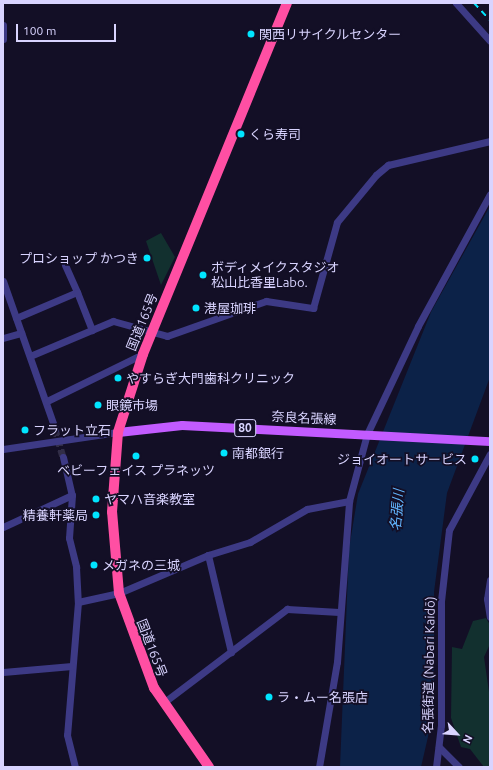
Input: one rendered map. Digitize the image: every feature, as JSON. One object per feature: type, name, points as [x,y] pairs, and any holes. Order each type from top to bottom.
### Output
[{"type":"highway","name":"国道165号","points":[[209,767],[163,703],[136,646],[119,593],[112,512],[118,432],[143,354],[287,3]]},
{"type":"main road","name":"奈良名張線","points":[[118,432],[182,425],[490,441]]},
{"type":"street","points":[[456,3],[490,42]]},
{"type":"street","points":[[3,25],[3,39]]},
{"type":"street","points":[[30,356],[117,321],[152,333],[167,336],[266,301],[314,308],[337,222],[376,175],[388,165],[490,141]]},
{"type":"street","points":[[319,767],[337,662],[339,612],[349,501],[370,434],[424,314],[490,194]]},
{"type":"street","points":[[65,265],[92,330]]},
{"type":"street","points":[[3,281],[6,298],[16,318],[47,401],[55,429]]},
{"type":"street","points":[[16,318],[76,292]]},
{"type":"street","points":[[3,338],[21,333]]},
{"type":"street","points":[[47,401],[143,354]]},
{"type":"street","points":[[3,449],[118,432]]},
{"type":"street","name":"名張街道 (Nabari Kaidō)","points":[[436,767],[439,747],[440,618],[449,530],[490,454]]},
{"type":"street","points":[[63,457],[72,495],[69,538],[76,567],[78,602],[67,735],[75,767]]},
{"type":"street","points":[[3,527],[72,495]]},
{"type":"street","points":[[78,602],[119,593],[208,555],[250,542],[307,509],[349,501]]},
{"type":"street","points":[[208,555],[231,652]]},
{"type":"street","points":[[490,580],[487,599],[490,617]]},
{"type":"street","points":[[163,703],[287,609],[339,612]]},
{"type":"street","points":[[3,672],[72,666]]},
{"type":"street","points":[[439,747],[459,767]]},
{"type":"green space","points":[[161,233],[175,257],[161,285],[146,241]]},
{"type":"green space","points":[[486,618],[490,625],[490,644],[484,657],[490,699],[490,767],[484,767],[470,749],[461,747],[451,718],[452,647],[462,649],[473,621]]},
{"type":"water","name":"名張川","points":[[490,206],[490,377],[447,493],[434,592],[434,711],[421,767],[340,767],[349,549],[358,494],[431,312]]},
{"type":"tunnel","points":[[55,429],[63,457]]},
{"type":"railway","points":[[474,3],[490,20]]},
{"type":"place","name":"関西リサイクルセンター","points":[[251,34]]},
{"type":"place","name":"くら寿司","points":[[241,134]]},
{"type":"place","name":"プロショップ かつき","points":[[147,258]]},
{"type":"place","name":"ボディメイクスタジオ 松山比香里Labo.","points":[[203,275]]},
{"type":"place","name":"港屋珈琲","points":[[196,308]]},
{"type":"place","name":"やすらぎ大門歯科クリニック","points":[[118,378]]},
{"type":"place","name":"眼鏡市場","points":[[98,405]]},
{"type":"place","name":"フラット立石","points":[[25,430]]},
{"type":"place","name":"南都銀行","points":[[224,453]]},
{"type":"place","name":"ベビーフェイス プラネッツ","points":[[136,456]]},
{"type":"place","name":"ジョイオートサービス","points":[[475,459]]},
{"type":"place","name":"ヤマハ音楽教室","points":[[96,499]]},
{"type":"place","name":"精養軒薬局","points":[[96,515]]},
{"type":"place","name":"メガネの三城","points":[[94,565]]},
{"type":"place","name":"ラ・ムー名張店","points":[[269,697]]}]
